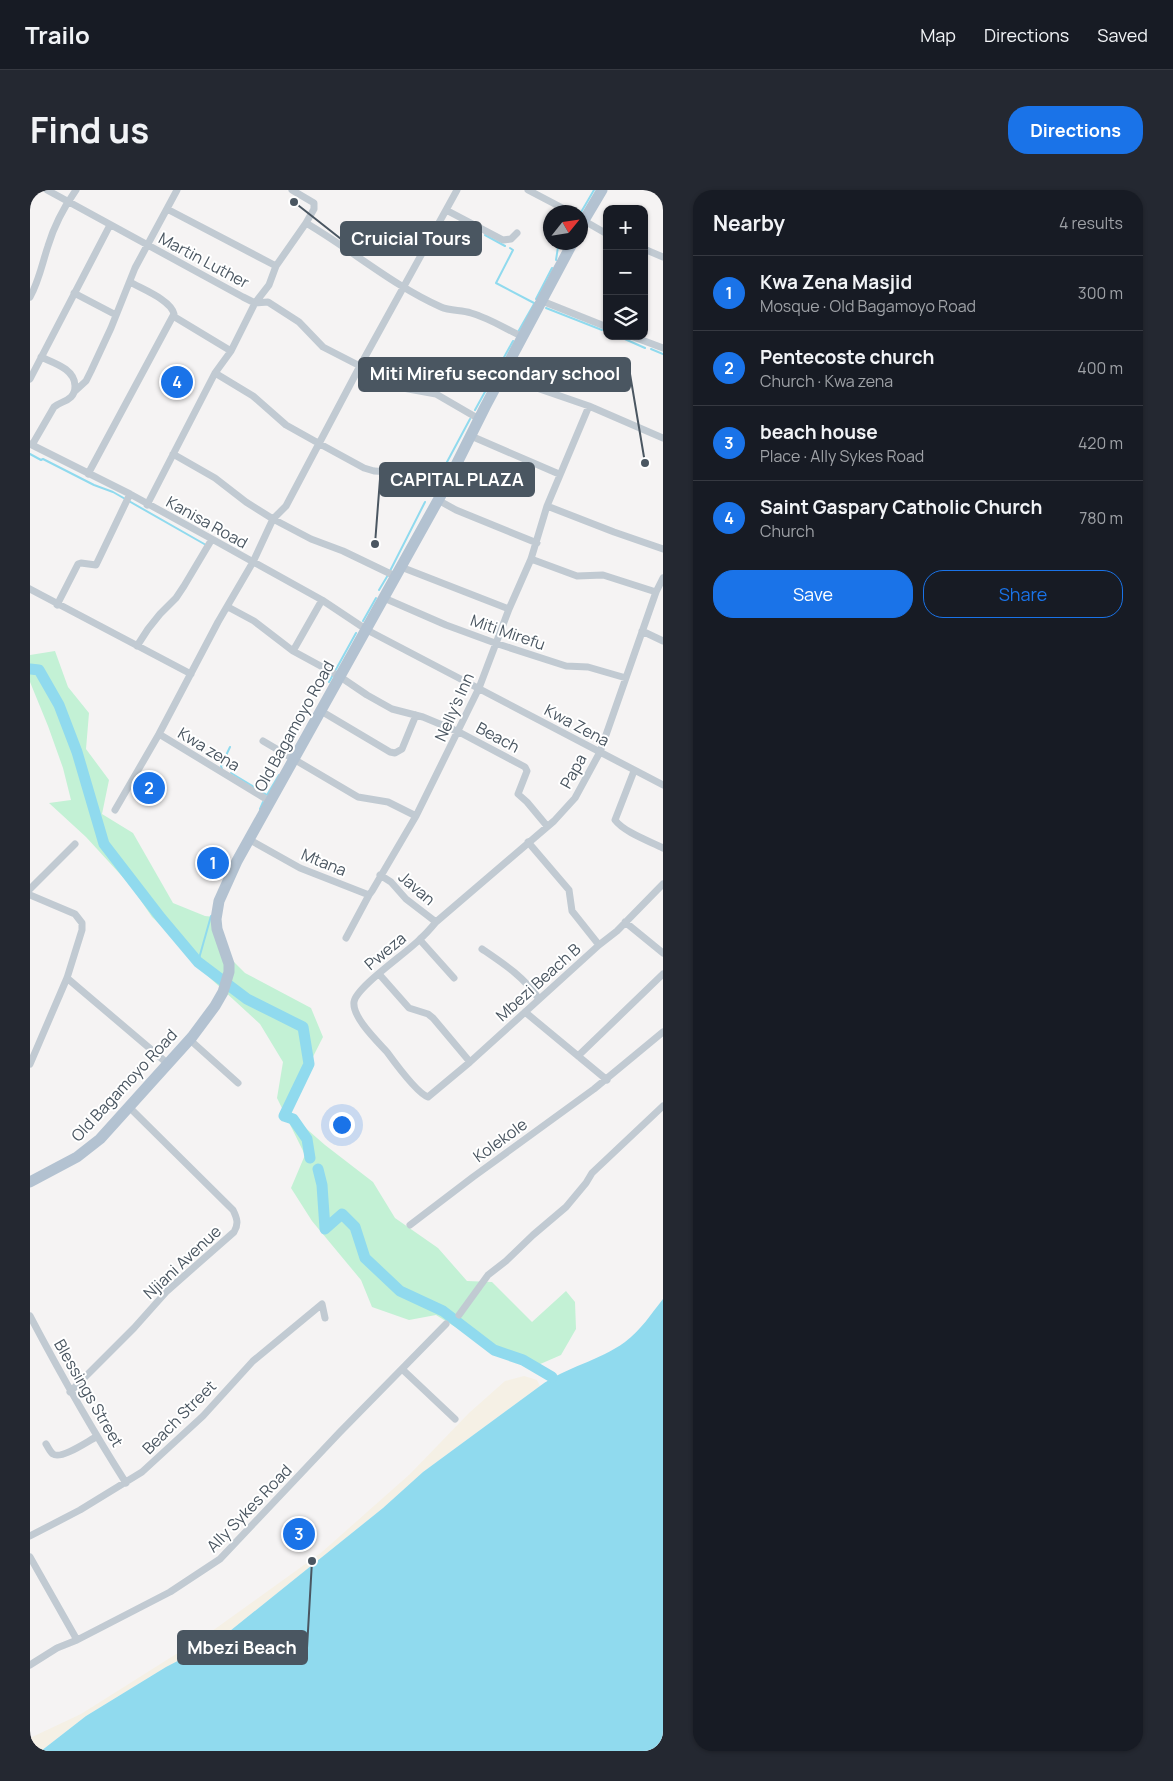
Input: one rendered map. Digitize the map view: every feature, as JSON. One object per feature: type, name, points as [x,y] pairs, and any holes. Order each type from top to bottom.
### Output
[{"type":"main road","points":[[588,212],[602,190]]},
{"type":"main road","name":"Old Bagamoyo Road","points":[[30,1182],[78,1157],[100,1139],[128,1106],[145,1090],[215,1006],[222,992],[230,964],[217,929],[216,919],[219,901],[237,861],[295,760],[339,676],[367,630],[439,498],[479,418],[569,250]]},
{"type":"street","name":"Martin Luther","points":[[47,190],[255,303],[268,302],[299,322],[323,347],[403,388],[436,394],[479,418]]},
{"type":"street","points":[[30,297],[38,282],[53,232],[67,202],[76,190]]},
{"type":"street","points":[[31,445],[54,407],[67,401],[86,381],[130,282],[177,190]]},
{"type":"street","points":[[147,505],[255,303],[270,285],[276,266],[306,224],[314,209],[315,205],[292,190]]},
{"type":"street","points":[[115,810],[253,562],[273,520],[286,506],[360,366],[457,190]]},
{"type":"street","points":[[528,190],[557,205]]},
{"type":"street","points":[[167,209],[276,266]]},
{"type":"street","points":[[446,210],[503,240],[511,239],[517,233]]},
{"type":"street","points":[[306,224],[338,242],[355,257],[403,287],[442,308],[470,312],[523,337]]},
{"type":"street","points":[[30,379],[110,225]]},
{"type":"street","points":[[588,225],[603,232]]},
{"type":"street","points":[[648,251],[663,257]]},
{"type":"street","points":[[88,474],[173,316],[173,310],[168,304],[130,282]]},
{"type":"street","points":[[74,292],[116,316]]},
{"type":"street","points":[[542,301],[603,325]]},
{"type":"street","points":[[173,316],[231,351]]},
{"type":"street","points":[[642,340],[663,348]]},
{"type":"street","points":[[41,357],[63,368],[73,376],[75,383],[74,392]]},
{"type":"street","points":[[216,373],[253,396],[286,426],[364,468],[374,471],[392,472],[439,498],[456,510],[537,542]]},
{"type":"street","points":[[502,376],[589,406],[663,438]]},
{"type":"street","name":"Nelly's Inn","points":[[380,875],[416,816],[479,688],[495,643],[531,559],[559,474],[589,406]]},
{"type":"street","points":[[470,436],[559,474]]},
{"type":"street","name":"Kanisa Road","points":[[31,445],[130,494],[322,600],[367,630]]},
{"type":"street","points":[[173,454],[220,481],[246,502],[273,520],[311,539],[509,609]]},
{"type":"street","points":[[57,605],[76,566],[81,563],[96,565],[98,563],[130,494]]},
{"type":"street","points":[[547,506],[663,549]]},
{"type":"street","points":[[137,646],[160,614],[176,598],[212,540]]},
{"type":"street","points":[[531,559],[577,576],[603,575],[656,592]]},
{"type":"street","name":"Papa","points":[[528,842],[548,826],[576,798],[600,752],[656,592],[663,578]]},
{"type":"street","points":[[30,590],[191,674]]},
{"type":"street","name":"Miti Mirefu","points":[[384,598],[446,625],[495,643],[566,666],[588,667],[626,678]]},
{"type":"street","points":[[293,651],[322,600]]},
{"type":"street","name":"Beach","points":[[228,607],[254,621],[293,651],[339,676],[392,709],[416,715],[458,732],[525,767],[526,771],[518,794],[548,826]]},
{"type":"street","points":[[367,630],[479,688]]},
{"type":"street","points":[[642,631],[663,641]]},
{"type":"street","name":"Kwa Zena","points":[[479,688],[663,785]]},
{"type":"street","points":[[321,711],[390,752],[395,753],[402,749],[416,715]]},
{"type":"street","name":"Kwa zena","points":[[159,734],[271,802]]},
{"type":"street","points":[[263,741],[358,797],[388,802],[416,816]]},
{"type":"street","points":[[634,771],[614,820],[617,824],[638,836],[663,848]]},
{"type":"street","name":"Mtana","points":[[250,840],[300,868],[369,895]]},
{"type":"street","points":[[528,842],[569,890],[572,911],[599,945]]},
{"type":"street","name":"Pweza","points":[[428,1097],[419,1090],[363,1024],[355,1010],[354,1003],[357,994],[528,842]]},
{"type":"street","points":[[30,890],[75,844]]},
{"type":"street","points":[[346,938],[380,875]]},
{"type":"street","name":"Javan","points":[[380,875],[391,882],[406,898],[436,922]]},
{"type":"street","name":"Mbezi Beach B","points":[[428,1097],[470,1062],[616,931],[663,884]]},
{"type":"street","points":[[30,895],[75,914],[82,923],[82,935],[67,978],[34,1045],[30,1064]]},
{"type":"street","points":[[625,922],[663,953]]},
{"type":"street","points":[[420,940],[454,978]]},
{"type":"street","points":[[482,949],[524,979],[539,999]]},
{"type":"street","points":[[379,974],[409,1008],[428,1014],[433,1018],[470,1062]]},
{"type":"street","points":[[578,1056],[663,974]]},
{"type":"street","points":[[67,978],[167,1062]]},
{"type":"street","points":[[525,1012],[607,1080]]},
{"type":"street","name":"Kolekole","points":[[410,1225],[607,1080],[663,1032]]},
{"type":"street","points":[[189,1039],[238,1084]]},
{"type":"street","name":"Njiani Avenue","points":[[70,1392],[134,1328],[167,1291],[237,1228],[236,1216],[233,1210],[128,1106]]},
{"type":"street","points":[[459,1315],[488,1275],[506,1261],[551,1218],[566,1207],[586,1183],[592,1172],[663,1106]]},
{"type":"street","name":"Beach Street","points":[[30,1536],[80,1510],[142,1472],[196,1423],[258,1356],[322,1304],[325,1318]]},
{"type":"street","name":"Blessings Street","points":[[30,1316],[70,1392],[126,1483]]},
{"type":"street","name":"Ally Sykes Road","points":[[30,1665],[57,1648],[77,1640],[170,1592],[220,1559],[446,1324]]},
{"type":"street","points":[[402,1369],[455,1419]]},
{"type":"street","points":[[46,1444],[53,1454],[58,1456],[96,1436]]},
{"type":"street","points":[[30,1557],[77,1640]]},
{"type":"green space","points":[[55,651],[68,687],[89,713],[86,749],[109,780],[102,814],[133,833],[173,903],[205,916],[215,917],[226,954],[245,973],[311,1008],[323,1037],[287,1108],[287,1115],[301,1124],[373,1182],[395,1218],[438,1248],[467,1281],[492,1282],[532,1322],[566,1291],[575,1302],[576,1329],[561,1355],[531,1368],[496,1352],[436,1315],[409,1320],[372,1307],[361,1280],[312,1221],[291,1188],[305,1155],[277,1098],[283,1062],[260,1024],[210,978],[152,917],[131,886],[86,837],[49,803],[71,800],[63,768],[30,682],[30,655]]},
{"type":"sand","points":[[524,1376],[537,1380],[540,1386],[423,1472],[383,1508],[220,1639],[166,1667],[86,1716],[41,1751],[30,1751],[30,1738],[81,1714],[208,1634],[322,1552],[410,1474],[469,1413],[505,1381]]},
{"type":"water","points":[[663,1299],[663,1751],[41,1751],[86,1716],[166,1667],[220,1639],[383,1508],[423,1472],[540,1386],[550,1379],[615,1349],[625,1342],[641,1327]]},
{"type":"waterway","points":[[585,205],[594,190]]},
{"type":"waterway","points":[[471,227],[480,232]]},
{"type":"waterway","points":[[485,235],[505,246]]},
{"type":"waterway","points":[[510,248],[513,250],[496,283],[534,303]]},
{"type":"waterway","points":[[556,260],[558,250]]},
{"type":"waterway","points":[[536,299],[552,268]]},
{"type":"waterway","points":[[518,332],[534,304]]},
{"type":"waterway","points":[[546,308],[602,330]]},
{"type":"waterway","points":[[627,340],[645,348]]},
{"type":"waterway","points":[[475,410],[513,341]]},
{"type":"waterway","points":[[651,349],[663,354]]},
{"type":"waterway","points":[[432,490],[470,419]]},
{"type":"waterway","points":[[30,454],[94,485],[113,492],[206,545]]},
{"type":"waterway","points":[[390,571],[425,502]]},
{"type":"waterway","points":[[379,590],[388,575]]},
{"type":"waterway","points":[[363,621],[376,598]]},
{"type":"waterway","points":[[329,682],[356,633]]},
{"type":"waterway","points":[[30,669],[39,670],[59,705],[77,752],[104,844],[161,918],[198,962],[247,999],[303,1027],[309,1064],[284,1116],[293,1119],[307,1139],[310,1158]]},
{"type":"waterway","points":[[222,769],[221,766],[230,747]]},
{"type":"waterway","points":[[231,773],[267,795],[279,775]]},
{"type":"waterway","points":[[260,809],[263,802]]},
{"type":"waterway","points":[[198,962],[211,916]]},
{"type":"waterway","points":[[318,1169],[322,1185],[325,1229],[342,1214],[355,1227],[365,1258],[400,1291],[443,1311],[494,1350],[523,1360],[552,1377]]},
{"type":"place","name":"Cruicial Tours","points":[[294,202]]},
{"type":"place","name":"Saint Gaspary Catholic Church","points":[[177,382]]},
{"type":"place","name":"Miti Mirefu secondary school","points":[[645,463]]},
{"type":"place","name":"CAPITAL PLAZA","points":[[375,544]]},
{"type":"place","name":"Pentecoste church","points":[[149,788]]},
{"type":"place","name":"Kwa Zena Masjid","points":[[213,863]]},
{"type":"place","name":"beach house","points":[[299,1534]]},
{"type":"place","name":"Mbezi Beach","points":[[312,1561]]}]
